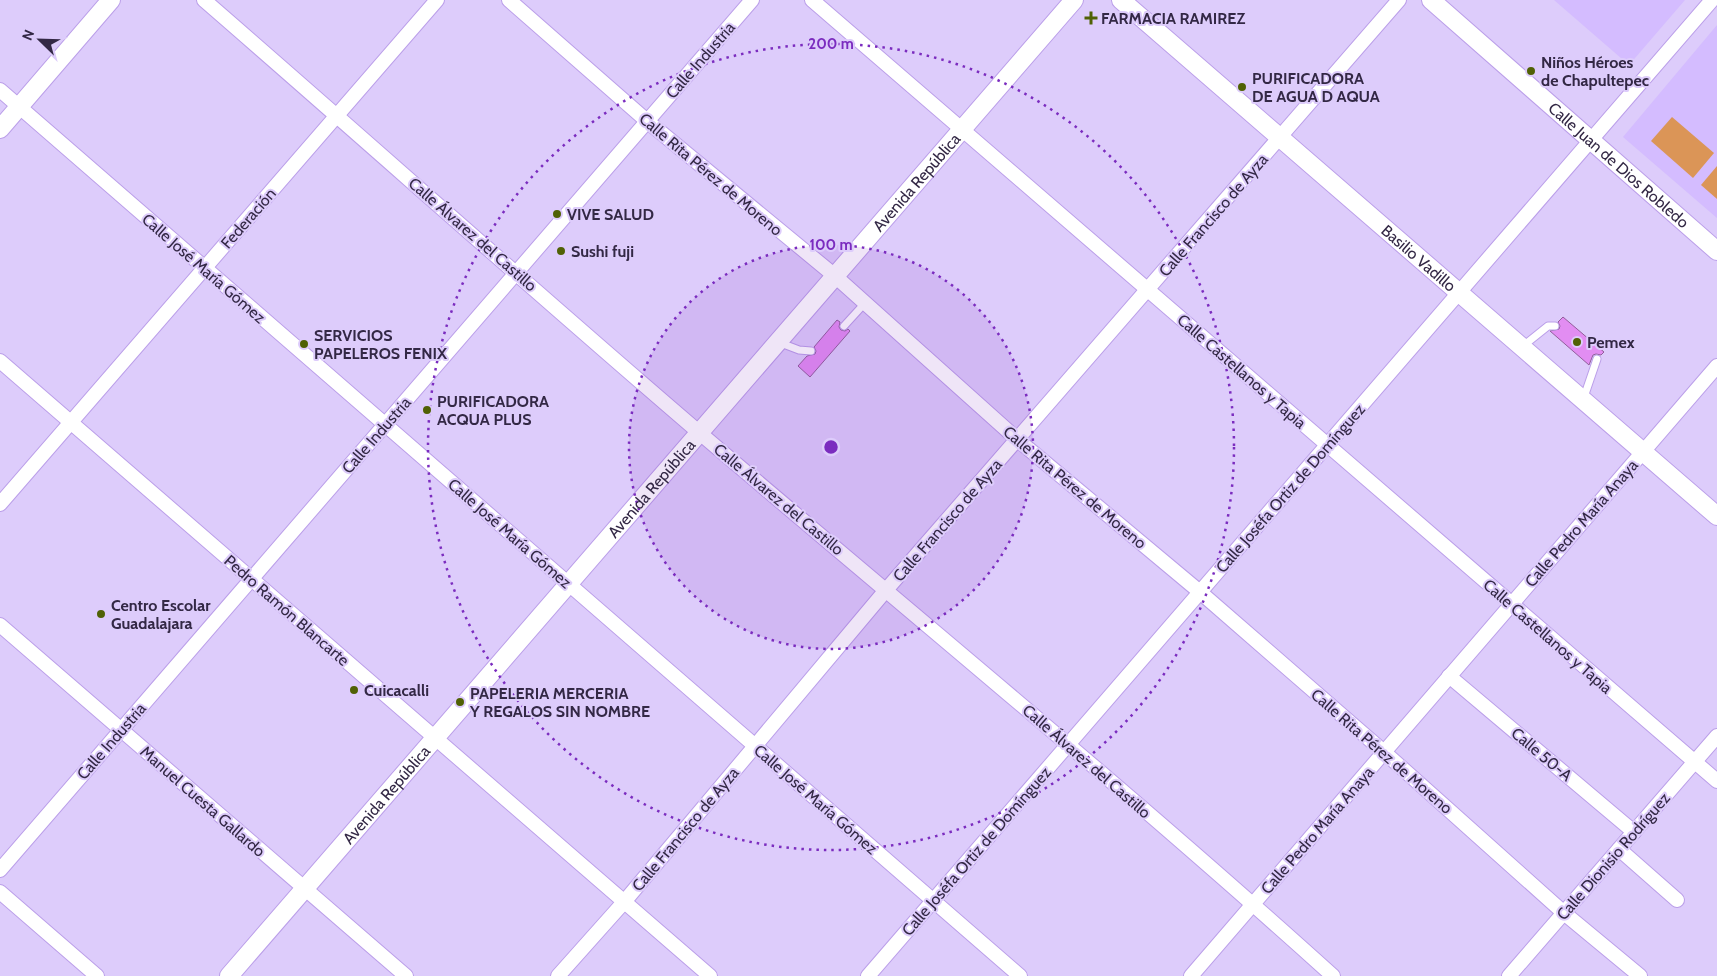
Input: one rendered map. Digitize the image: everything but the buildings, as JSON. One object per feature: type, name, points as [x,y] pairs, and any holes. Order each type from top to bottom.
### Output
[{"type":"street","points":[[0,128],[111,0]]},
{"type":"street","name":"Calle Álvarez del Castillo","points":[[204,0],[699,432],[1068,744],[1333,976]]},
{"type":"street","name":"Federación","points":[[0,504],[437,0]]},
{"type":"street","name":"Calle Rita Pérez de Moreno","points":[[509,0],[647,121],[835,276],[1018,440],[1200,592],[1384,752],[1564,913],[1640,976]]},
{"type":"street","name":"Calle Industria","points":[[0,870],[752,0]]},
{"type":"street","name":"Calle Castellanos y Tapia","points":[[812,0],[1717,781]]},
{"type":"street","name":"Avenida República","points":[[229,976],[1074,0]]},
{"type":"street","name":"Basilio Vadillo","points":[[1121,0],[1717,516]]},
{"type":"street","name":"Calle Francisco de Ayza","points":[[558,976],[624,902],[886,590],[1400,0]]},
{"type":"street","name":"Calle Juan de Dios Robledo","points":[[1431,0],[1717,251]]},
{"type":"street","name":"Calle Joséfa Ortiz de Domínguez","points":[[868,976],[1712,0]]},
{"type":"street","name":"Calle José María Gómez","points":[[0,90],[1020,976]]},
{"type":"street","name":"Pedro Ramón Blancarte","points":[[0,362],[710,976]]},
{"type":"street","name":"Calle Pedro María Anaya","points":[[1190,976],[1717,366]]},
{"type":"street","name":"Manuel Cuesta Gallardo","points":[[0,625],[406,976]]},
{"type":"street","name":"Calle 50-A","points":[[1450,676],[1634,832]]},
{"type":"street","name":"Calle Dionisio Rodríguez","points":[[1509,976],[1717,736]]},
{"type":"street","points":[[1619,849],[1677,900]]},
{"type":"street","points":[[0,892],[97,976]]},
{"type":"lane","points":[[844,326],[864,303]]},
{"type":"lane","points":[[1522,347],[1548,326],[1555,326]]},
{"type":"lane","points":[[778,342],[799,350],[811,351]]},
{"type":"lane","points":[[1583,400],[1597,359]]},
{"type":"shaded area","points":[[1554,0],[1685,0],[1629,65]]},
{"type":"shaded area","points":[[1717,25],[1717,218],[1623,137]]},
{"type":"shaded area","points":[[1672,117],[1714,153],[1693,178],[1651,141]]},
{"type":"shaded area","points":[[1717,166],[1717,199],[1701,185]]},
{"type":"place","name":"FARMACIA RAMIREZ","points":[[1091,18]]},
{"type":"place","name":"Niños Héroes de Chapultepec","points":[[1531,71]]},
{"type":"place","name":"PURIFICADORA DE AGUA D AQUA","points":[[1242,87]]},
{"type":"place","name":"VIVE SALUD","points":[[557,214]]},
{"type":"place","name":"Sushi fuji","points":[[561,251]]},
{"type":"place","name":"Pemex","points":[[1577,342]]},
{"type":"place","name":"SERVICIOS PAPELEROS FENIX","points":[[304,344]]},
{"type":"place","name":"PURIFICADORA ACQUA PLUS","points":[[427,410]]},
{"type":"place","name":"Centro Escolar Guadalajara","points":[[101,614]]},
{"type":"place","name":"Cuicacalli","points":[[354,690]]},
{"type":"place","name":"PAPELERIA MERCERIA Y REGALOS SIN NOMBRE","points":[[460,702]]}]
